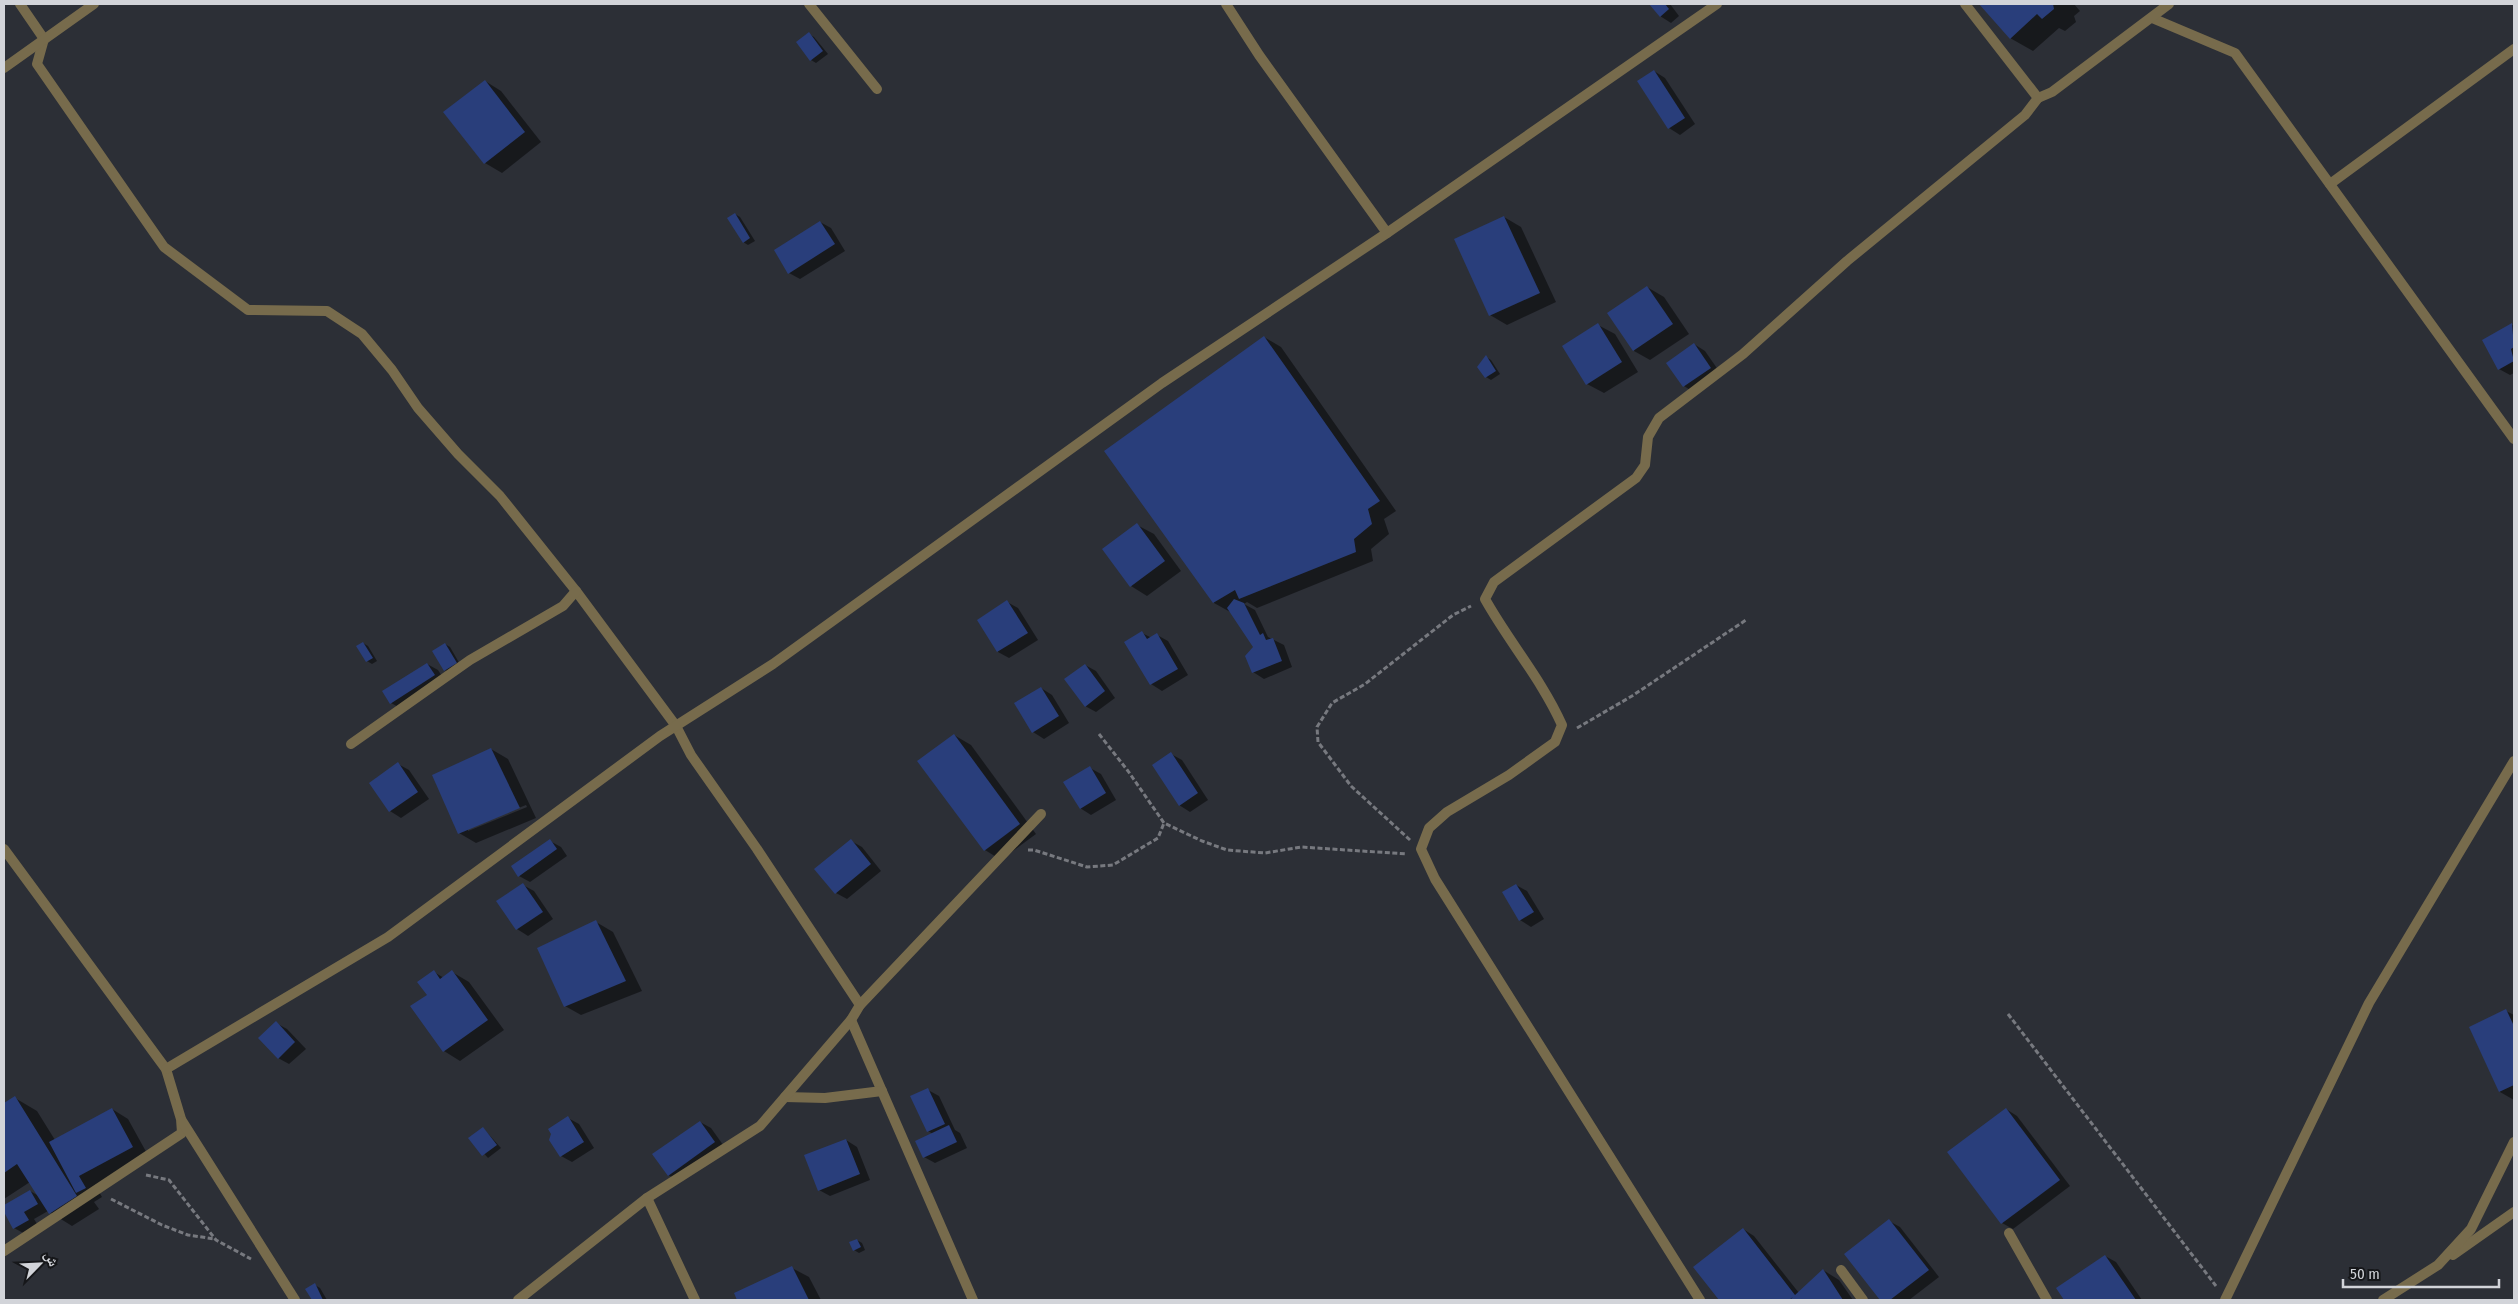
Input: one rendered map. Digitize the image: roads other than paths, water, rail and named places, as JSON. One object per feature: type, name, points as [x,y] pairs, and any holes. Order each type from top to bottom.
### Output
[{"type":"street","points":[[20,4],[44,39]]},
{"type":"street","points":[[4,68],[94,4]]},
{"type":"street","points":[[809,4],[876,89]]},
{"type":"street","points":[[1226,4],[1259,55],[1387,233]]},
{"type":"street","points":[[166,1069],[388,936],[676,726],[773,664],[1162,383],[1387,233],[1717,4]]},
{"type":"street","points":[[1964,4],[2038,98]]},
{"type":"street","points":[[1700,1300],[1435,879],[1421,849],[1429,828],[1447,812],[1509,775],[1555,742],[1562,725],[1553,704],[1498,622],[1485,599],[1494,582],[1636,478],[1645,465],[1648,437],[1659,418],[1744,354],[1847,262],[2025,115],[2038,98],[2052,92],[2169,4]]},
{"type":"street","points":[[2152,18],[2235,53],[2514,439]]},
{"type":"street","points":[[44,39],[37,64],[164,247],[248,310],[327,311],[362,334],[392,370],[418,408],[458,454],[500,496],[576,591],[676,726],[691,755],[757,849],[860,1006]]},
{"type":"street","points":[[2330,184],[2514,49]]},
{"type":"street","points":[[351,744],[470,660],[563,606],[576,591]]},
{"type":"street","points":[[2225,1299],[2369,1003],[2514,761]]},
{"type":"street","points":[[518,1300],[648,1198],[760,1126],[851,1020],[860,1006],[1041,814]]},
{"type":"street","points":[[4,849],[166,1069],[182,1133],[4,1252]]},
{"type":"street","points":[[851,1020],[973,1300]]},
{"type":"street","points":[[785,1097],[825,1098],[882,1091]]},
{"type":"street","points":[[180,1119],[295,1300]]},
{"type":"street","points":[[2438,1265],[2470,1229],[2514,1142]]},
{"type":"street","points":[[648,1198],[695,1300]]},
{"type":"street","points":[[2383,1300],[2438,1265],[2514,1212]]},
{"type":"street","points":[[2009,1233],[2047,1300]]},
{"type":"street","points":[[1841,1270],[1863,1300]]}]
